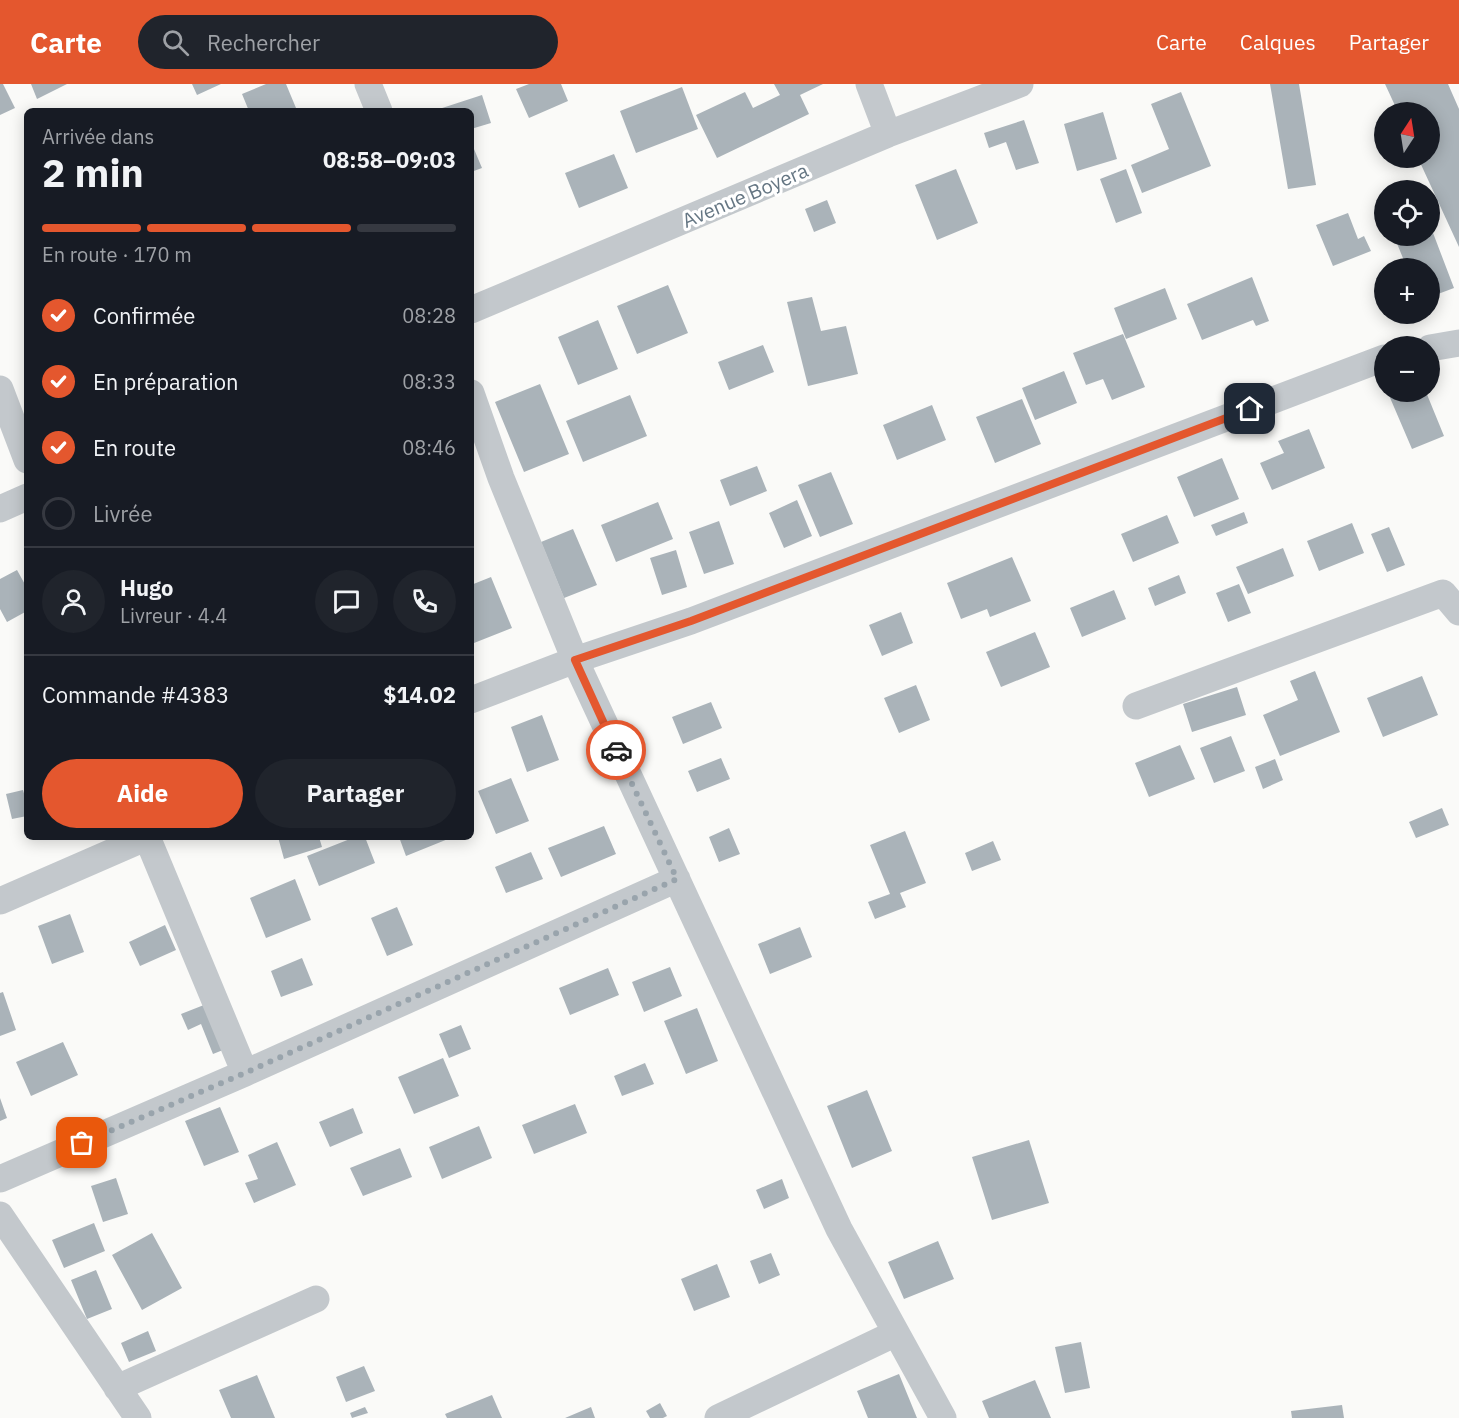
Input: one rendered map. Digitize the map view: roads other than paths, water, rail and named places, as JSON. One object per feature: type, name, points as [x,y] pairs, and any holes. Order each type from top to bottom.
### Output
[{"type":"street","points":[[368,84],[378,108]]},
{"type":"street","points":[[868,84],[888,134]]},
{"type":"street","name":"Avenue Boyera","points":[[474,309],[888,134],[1020,84]]},
{"type":"street","points":[[1440,346],[1459,343]]},
{"type":"street","points":[[474,699],[575,660],[691,621],[1374,362]]},
{"type":"street","points":[[0,389],[24,452]]},
{"type":"street","points":[[474,402],[501,478],[575,660],[839,1230],[943,1418]]},
{"type":"street","points":[[0,509],[24,498]]},
{"type":"street","points":[[1136,706],[1443,593],[1459,612]]},
{"type":"street","points":[[0,902],[140,840]]},
{"type":"street","points":[[148,840],[245,1073]]},
{"type":"street","points":[[0,1179],[245,1073],[677,879]]},
{"type":"street","points":[[0,1215],[138,1418]]},
{"type":"street","points":[[117,1388],[316,1299]]},
{"type":"street","points":[[718,1418],[896,1333]]}]
